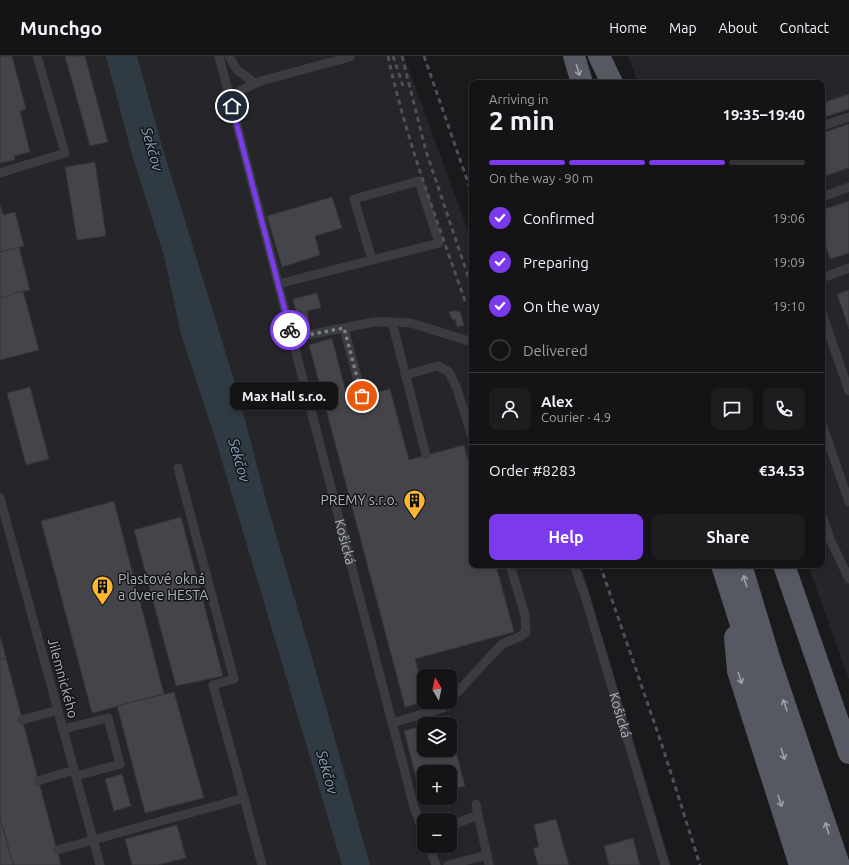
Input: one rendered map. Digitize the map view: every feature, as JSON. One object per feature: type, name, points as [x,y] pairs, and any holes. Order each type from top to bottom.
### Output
[{"type":"main road","points":[[574,56],[581,80]]},
{"type":"main road","points":[[591,56],[599,80]]},
{"type":"main road","points":[[599,56],[611,80]]},
{"type":"main road","points":[[723,568],[731,598],[789,775],[822,865]]},
{"type":"main road","points":[[742,568],[770,661],[839,865]]},
{"type":"main road","points":[[785,568],[849,750]]},
{"type":"main road","points":[[731,598],[738,671],[800,865]]},
{"type":"lane","points":[[0,173],[65,153],[37,56]]},
{"type":"lane","name":"Košická","points":[[219,56],[417,815]]},
{"type":"lane","points":[[229,56],[237,70],[255,83]]},
{"type":"lane","points":[[232,106],[241,90],[255,83],[350,58]]},
{"type":"lane","points":[[825,125],[849,116]]},
{"type":"lane","points":[[278,284],[439,243],[419,181],[354,199],[372,260]]},
{"type":"lane","points":[[825,195],[849,186]]},
{"type":"lane","points":[[825,277],[849,268]]},
{"type":"lane","points":[[292,338],[374,322],[392,322],[411,323],[469,341]]},
{"type":"lane","points":[[392,322],[426,455]]},
{"type":"lane","points":[[825,322],[849,391]]},
{"type":"lane","points":[[344,328],[362,396]]},
{"type":"lane","points":[[405,375],[438,366],[449,372],[457,389],[469,427]]},
{"type":"lane","points":[[825,433],[849,502]]},
{"type":"lane","points":[[178,468],[234,680],[213,684],[262,865]]},
{"type":"lane","name":"Jilemnického","points":[[0,498],[4,526],[58,710],[100,865]]},
{"type":"lane","points":[[825,525],[830,539],[849,579]]},
{"type":"lane","points":[[457,692],[502,644],[519,637],[526,632],[525,615],[511,568]]},
{"type":"lane","name":"Košická","points":[[575,568],[665,865]]},
{"type":"lane","points":[[392,723],[440,709]]},
{"type":"lane","points":[[22,720],[58,710]]},
{"type":"lane","points":[[38,780],[120,764],[108,718],[63,729]]},
{"type":"lane","points":[[57,850],[244,798]]},
{"type":"lane","points":[[476,804],[489,865]]},
{"type":"lane","points":[[457,823],[478,815]]},
{"type":"lane","points":[[432,853],[436,865]]},
{"type":"lane","points":[[448,865],[487,855]]},
{"type":"shaded area","points":[[0,56],[404,56],[469,234],[469,568],[582,568],[671,865],[0,865]]},
{"type":"shaded area","points":[[628,56],[849,56],[849,680],[809,568],[825,568],[825,80],[637,80]]},
{"type":"water","name":"Sekčov","points":[[106,56],[137,56],[162,146],[238,393],[267,504],[370,865],[342,865],[216,441],[181,334],[164,256],[131,151]]},
{"type":"building","points":[[0,56],[12,56],[26,109],[20,111],[30,152],[14,156],[15,160],[0,163]]},
{"type":"building","points":[[65,56],[85,56],[108,142],[90,146]]},
{"type":"building","points":[[849,94],[849,109],[825,117],[825,102]]},
{"type":"building","points":[[849,124],[849,168],[825,176],[825,132]]},
{"type":"building","points":[[95,162],[106,236],[77,240],[65,167]]},
{"type":"building","points":[[332,197],[342,228],[315,236],[320,255],[282,267],[267,216]]},
{"type":"building","points":[[849,201],[849,253],[830,259],[825,245],[825,209]]},
{"type":"building","points":[[0,204],[3,215],[15,212],[24,246],[0,252]]},
{"type":"building","points":[[19,247],[30,290],[0,298],[0,252]]},
{"type":"building","points":[[849,290],[849,329],[837,294]]},
{"type":"building","points":[[23,291],[39,350],[0,360],[0,298]]},
{"type":"building","points":[[317,293],[321,308],[307,311],[310,326],[300,328],[293,299]]},
{"type":"building","points":[[456,310],[456,312],[460,311],[464,325],[457,327],[455,319],[452,320],[449,312]]},
{"type":"building","name":"PREMY s.r.o.","points":[[332,338],[348,400],[390,389],[409,460],[464,445],[469,464],[469,568],[497,568],[514,632],[415,659],[418,669],[417,704],[405,707],[309,345]]},
{"type":"building","points":[[30,387],[49,459],[26,465],[7,393]]},
{"type":"building","name":"Plastové okná a dvere HESTA","points":[[114,501],[164,694],[92,713],[41,521]]},
{"type":"building","points":[[181,517],[223,676],[176,686],[134,530]]},
{"type":"building","points":[[0,636],[6,658],[0,660]]},
{"type":"building","points":[[6,658],[61,865],[13,865],[0,817],[0,660]]},
{"type":"building","points":[[174,692],[204,798],[145,813],[117,706]]},
{"type":"building","points":[[417,727],[417,757],[457,757],[457,756],[465,786],[457,788],[457,765],[417,765],[417,781],[404,731]]},
{"type":"building","points":[[122,774],[131,806],[114,811],[105,779]]},
{"type":"building","points":[[0,817],[13,865],[0,865]]},
{"type":"building","points":[[556,819],[569,865],[538,865],[533,848],[539,847],[534,825]]},
{"type":"building","points":[[177,825],[186,858],[158,865],[132,865],[125,839]]},
{"type":"building","points":[[633,838],[640,865],[609,865],[604,846]]},
{"type":"railway","points":[[388,56],[395,87],[413,149],[465,301]]},
{"type":"railway","points":[[393,56],[403,86]]},
{"type":"railway","points":[[402,56],[426,151],[469,279]]},
{"type":"railway","points":[[424,56],[469,185]]},
{"type":"railway","points":[[601,568],[663,748],[700,865]]},
{"type":"way so far","points":[[290,330],[292,338],[344,328],[362,396]]},
{"type":"place","name":"Max Hall s.r.o.","points":[[362,396]]},
{"type":"place","name":"PREMY s.r.o.","points":[[414,520]]},
{"type":"place","name":"Plastové okná a dvere HESTA","points":[[103,606]]},
{"type":"route","points":[[232,106],[290,330]]}]
